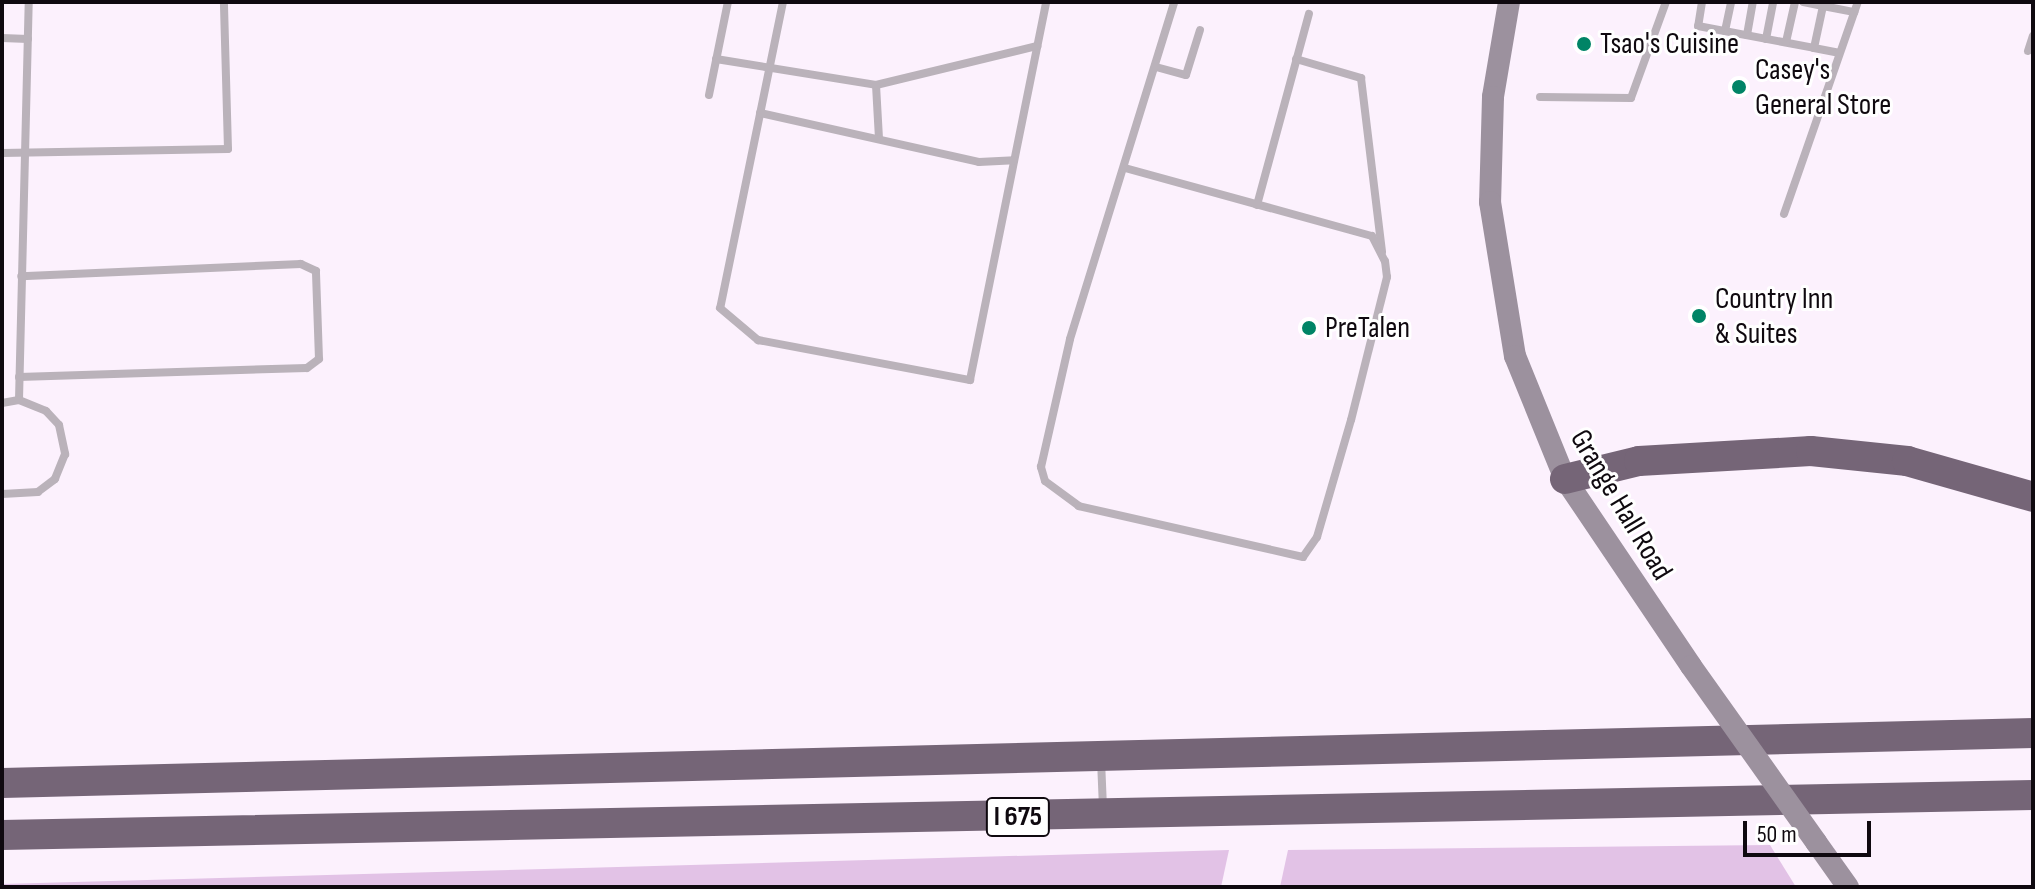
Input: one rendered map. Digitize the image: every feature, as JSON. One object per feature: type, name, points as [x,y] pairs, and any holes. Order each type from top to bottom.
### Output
[{"type":"highway","points":[[1565,479],[1639,461],[1811,451],[1907,461],[2033,497]]},
{"type":"highway","name":"I 675","points":[[2,783],[1100,753],[2033,733]]},
{"type":"highway","points":[[2,772],[120,781]]},
{"type":"highway","name":"I 675","points":[[2,835],[2033,795]]},
{"type":"main road","name":"Grange Hall Road","points":[[1509,2],[1490,137],[1494,244],[1515,356],[1565,479],[1691,666],[1848,887]]},
{"type":"lane","points":[[19,400],[29,2]]},
{"type":"lane","points":[[2,153],[25,155],[228,149],[224,2]]},
{"type":"lane","points":[[709,95],[728,2]]},
{"type":"lane","points":[[783,2],[720,308],[758,340],[970,380],[1046,2]]},
{"type":"lane","points":[[1174,2],[1040,448],[1045,481],[1079,506],[1282,558],[1309,554],[1387,277],[1361,78],[1296,59]]},
{"type":"lane","points":[[1540,97],[1631,98],[1666,2]]},
{"type":"lane","points":[[1702,2],[1698,26],[1839,53]]},
{"type":"lane","points":[[1725,31],[1731,2]]},
{"type":"lane","points":[[1747,35],[1753,2]]},
{"type":"lane","points":[[1766,39],[1773,2]]},
{"type":"lane","points":[[1786,42],[1795,2]]},
{"type":"lane","points":[[1803,2],[1854,12]]},
{"type":"lane","points":[[1784,214],[1858,2]]},
{"type":"lane","points":[[1814,48],[1823,6]]},
{"type":"lane","points":[[1257,205],[1309,14]]},
{"type":"lane","points":[[1156,67],[1186,75],[1200,30]]},
{"type":"lane","points":[[2028,51],[2033,36]]},
{"type":"lane","points":[[2,38],[28,39]]},
{"type":"lane","points":[[716,59],[876,85],[1037,46]]},
{"type":"lane","points":[[876,85],[879,139]]},
{"type":"lane","points":[[760,113],[979,162],[1014,160]]},
{"type":"lane","points":[[1125,168],[1372,236],[1383,257]]},
{"type":"lane","points":[[19,377],[307,368],[319,359],[316,271],[301,264],[21,276]]},
{"type":"lane","points":[[2,403],[19,400],[53,417],[65,454],[55,479],[38,492],[2,494]]},
{"type":"lane","points":[[1100,753],[1103,815]]},
{"type":"shaded area","points":[[1770,845],[1796,887],[1280,887],[1288,850]]},
{"type":"shaded area","points":[[1229,850],[1221,887],[2,887],[2,884]]},
{"type":"place","name":"Tsao's Cuisine","points":[[1584,44]]},
{"type":"place","name":"Casey's General Store","points":[[1739,87]]},
{"type":"place","name":"Country Inn & Suites","points":[[1699,316]]},
{"type":"place","name":"PreTalen","points":[[1309,328]]}]
